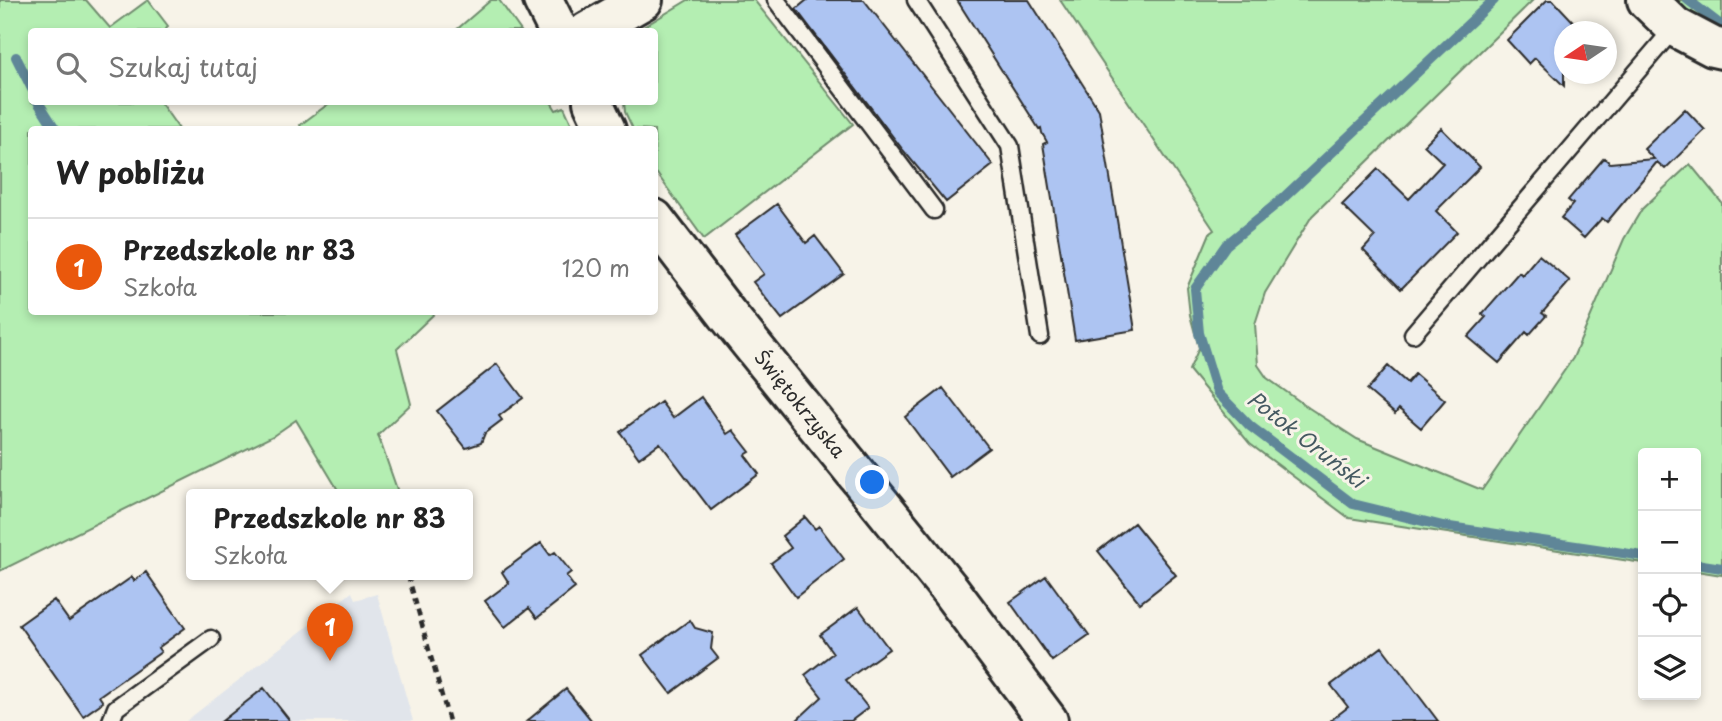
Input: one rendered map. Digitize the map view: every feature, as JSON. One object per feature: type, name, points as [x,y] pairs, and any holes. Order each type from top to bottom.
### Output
[{"type":"main road","points":[[542,0],[557,28]]},
{"type":"main road","points":[[594,28],[643,0]]},
{"type":"main road","points":[[1647,0],[1675,27],[1722,49]]},
{"type":"main road","points":[[594,105],[604,126]]},
{"type":"main road","name":"Świętokrzyska","points":[[658,224],[950,590],[1048,721]]},
{"type":"lane","points":[[776,0],[934,210]]},
{"type":"lane","points":[[916,0],[1010,146],[1041,336]]},
{"type":"lane","points":[[1413,334],[1675,27]]},
{"type":"lane","points":[[111,721],[116,709],[211,639]]},
{"type":"path","points":[[409,580],[449,721]]},
{"type":"shaded area","points":[[352,592],[355,600],[377,594],[413,721],[186,721]]},
{"type":"green space","points":[[0,0],[86,0],[110,28],[28,28],[28,105],[162,105],[177,126],[28,126],[28,315],[433,315],[397,349],[411,404],[378,435],[397,489],[337,489],[296,420],[273,436],[0,571]]},
{"type":"green space","points":[[148,0],[168,26],[167,28],[110,28]]},
{"type":"green space","points":[[491,0],[499,0],[519,28],[458,28]]},
{"type":"green space","points":[[688,0],[754,0],[853,124],[704,239],[658,175],[658,126],[632,126],[625,112],[624,105],[658,105],[658,28],[642,28]]},
{"type":"green space","points":[[1060,0],[1533,0],[1312,216],[1265,293],[1255,324],[1258,365],[1267,378],[1357,439],[1482,490],[1573,358],[1624,239],[1642,209],[1690,164],[1722,203],[1722,575],[1701,572],[1701,448],[1638,448],[1638,562],[1349,518],[1250,444],[1189,370],[1199,348],[1190,315],[1187,288],[1210,233],[1214,230]]},
{"type":"green space","points":[[1664,0],[1722,0],[1722,28],[1682,15]]},
{"type":"green space","points":[[327,105],[553,105],[556,110],[564,107],[573,126],[300,126]]},
{"type":"building","points":[[807,0],[864,0],[993,165],[946,202],[796,9]]},
{"type":"building","points":[[957,0],[1029,0],[1099,110],[1135,330],[1075,340],[1043,144],[1047,142],[1041,128],[1039,129]]},
{"type":"building","points":[[1547,0],[1553,0],[1573,21],[1554,21],[1554,76],[1535,58],[1529,64],[1507,40]]},
{"type":"building","points":[[1685,109],[1705,130],[1665,169],[1657,162],[1607,222],[1602,218],[1584,238],[1561,218],[1573,204],[1568,200],[1604,158],[1610,163],[1654,159],[1644,149]]},
{"type":"building","points":[[1441,128],[1480,167],[1436,211],[1457,232],[1401,289],[1363,250],[1375,237],[1342,205],[1378,169],[1409,199],[1443,163],[1424,145]]},
{"type":"building","points":[[777,204],[806,243],[815,236],[844,274],[782,319],[753,282],[764,274],[735,235]]},
{"type":"building","points":[[1539,255],[1570,281],[1542,313],[1546,316],[1529,335],[1526,332],[1499,363],[1468,337],[1486,317],[1482,314],[1519,272],[1522,275]]},
{"type":"building","points":[[497,364],[523,398],[499,416],[502,420],[485,433],[481,443],[466,448],[437,411]]},
{"type":"building","points":[[1388,366],[1407,383],[1415,374],[1445,400],[1421,428],[1399,409],[1395,414],[1367,390]]},
{"type":"building","points":[[943,388],[989,448],[950,477],[905,417]]},
{"type":"building","points":[[701,397],[727,434],[733,430],[750,452],[745,455],[759,474],[711,510],[660,443],[639,458],[620,432],[661,402],[673,418]]},
{"type":"building","points":[[805,517],[815,529],[819,526],[844,559],[796,597],[771,563],[791,548],[782,536]]},
{"type":"building","points":[[1134,523],[1176,575],[1140,603],[1098,551]]},
{"type":"building","points":[[541,543],[550,555],[555,552],[571,572],[566,576],[575,588],[537,618],[529,608],[505,627],[485,601],[509,583],[502,572]]},
{"type":"building","points":[[146,572],[185,628],[158,648],[161,652],[99,696],[103,702],[83,716],[19,625],[54,600],[69,621],[132,577],[134,581]]},
{"type":"building","points":[[1046,576],[1089,635],[1052,661],[1010,602]]},
{"type":"building","points":[[858,607],[889,649],[846,680],[868,708],[851,721],[796,721],[822,697],[805,675],[833,653],[820,635]]},
{"type":"building","points":[[690,620],[695,628],[713,633],[711,649],[718,658],[671,693],[642,655]]},
{"type":"building","points":[[1382,647],[1438,721],[1330,721],[1348,707],[1331,685]]},
{"type":"building","points":[[264,688],[290,721],[222,721]]},
{"type":"building","points":[[566,689],[592,721],[527,721]]},
{"type":"waterway","name":"Potok Oruński","points":[[1494,0],[1279,202],[1226,245],[1195,289],[1199,333],[1217,392],[1250,426],[1353,504],[1443,526],[1638,555]]},
{"type":"waterway","points":[[1688,0],[1722,26]]},
{"type":"waterway","points":[[16,57],[28,81]]},
{"type":"waterway","points":[[40,105],[53,126]]},
{"type":"waterway","name":"Potok Oruński","points":[[1701,565],[1722,568]]},
{"type":"place","name":"Przedszkole nr 83","points":[[330,661]]}]
